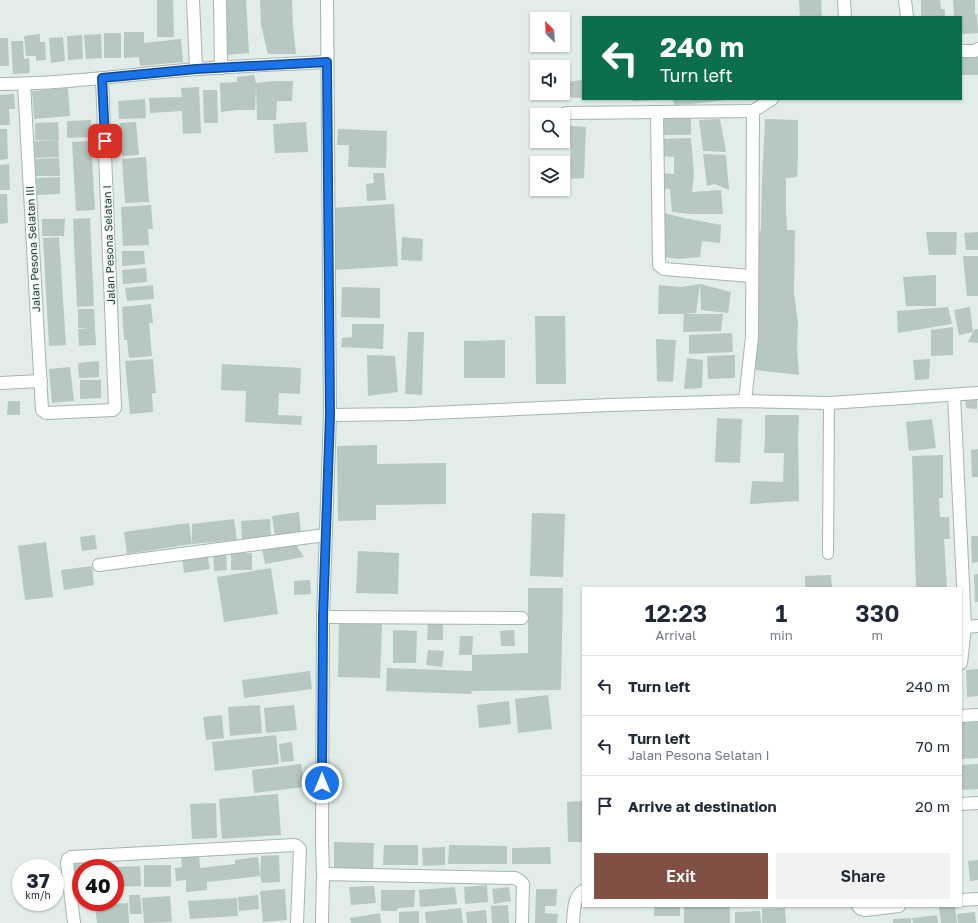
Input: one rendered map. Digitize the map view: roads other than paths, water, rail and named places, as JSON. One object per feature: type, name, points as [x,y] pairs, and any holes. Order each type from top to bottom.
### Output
[{"type":"street","points":[[193,0],[196,69]]},
{"type":"street","points":[[220,0],[221,68]]},
{"type":"street","points":[[322,923],[323,617],[330,415],[327,0]]},
{"type":"street","points":[[844,0],[845,16]]},
{"type":"street","points":[[905,0],[907,16]]},
{"type":"street","points":[[962,52],[975,51],[978,49]]},
{"type":"street","points":[[0,84],[24,84],[196,69],[327,62]]},
{"type":"street","name":"Jalan Pesona Selatan I","points":[[46,412],[113,410],[115,408],[102,78]]},
{"type":"street","name":"Jalan Pesona Selatan III","points":[[24,84],[42,410],[46,412]]},
{"type":"street","points":[[570,112],[753,111],[770,100]]},
{"type":"street","points":[[745,401],[752,337],[751,276],[753,111]]},
{"type":"street","points":[[658,112],[659,265],[664,269],[751,276]]},
{"type":"street","points":[[0,382],[41,381]]},
{"type":"street","points":[[330,415],[410,414],[610,405],[745,401],[830,403],[978,393]]},
{"type":"street","points":[[954,395],[965,627],[962,654]]},
{"type":"street","points":[[99,565],[325,535]]},
{"type":"street","points":[[323,617],[522,618]]},
{"type":"street","points":[[965,627],[978,626]]},
{"type":"street","points":[[962,716],[978,716]]},
{"type":"street","points":[[962,804],[978,803]]},
{"type":"street","points":[[74,923],[67,863],[68,859],[71,857],[294,845],[300,849],[298,923]]},
{"type":"street","points":[[323,874],[515,878],[523,884],[522,923]]},
{"type":"street","points":[[573,923],[575,903],[580,892],[582,891]]},
{"type":"street","points":[[962,900],[978,899]]},
{"type":"street","points":[[859,907],[865,910],[890,907]]},
{"type":"lane","points":[[828,554],[830,403]]}]
